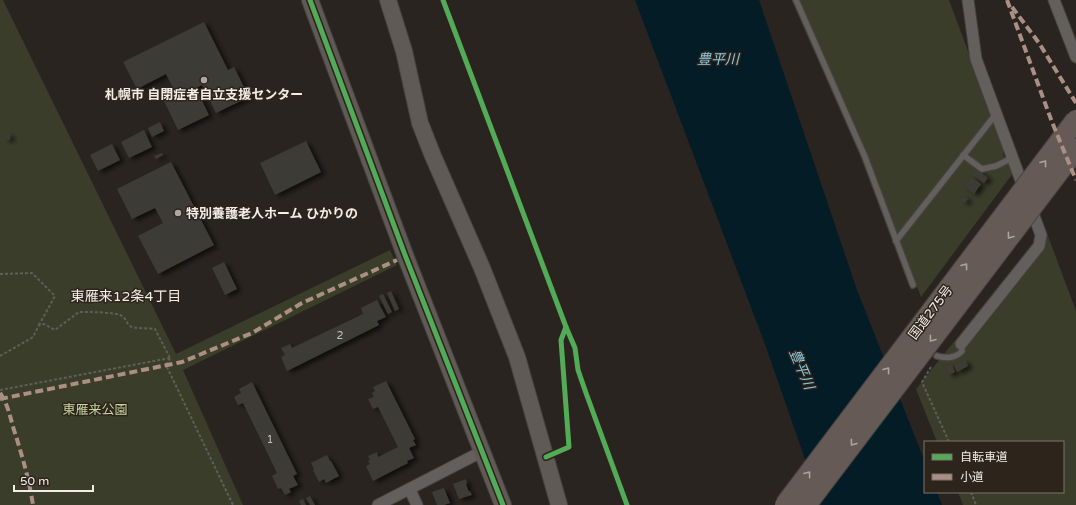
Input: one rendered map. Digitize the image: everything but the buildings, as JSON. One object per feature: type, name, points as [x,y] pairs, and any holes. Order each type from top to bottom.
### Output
[{"type":"highway","name":"国道275号","points":[[785,505],[1076,120]]},
{"type":"highway","name":"国道275号","points":[[806,505],[1076,149]]},
{"type":"street","points":[[310,0],[405,255],[503,505]]},
{"type":"street","points":[[388,0],[404,52],[420,122],[433,156],[482,268],[517,357],[559,505]]},
{"type":"street","points":[[961,344],[1039,246],[1041,235],[976,59],[968,0]]},
{"type":"street","points":[[1054,0],[1076,57]]},
{"type":"street","points":[[378,505],[410,490],[483,451]]},
{"type":"street","points":[[410,490],[416,505]]},
{"type":"lane","points":[[796,0],[865,158],[913,285]]},
{"type":"lane","points":[[896,241],[996,114]]},
{"type":"lane","points":[[964,155],[982,169],[996,166],[1012,158]]},
{"type":"lane","points":[[937,356],[948,358],[958,355],[962,351],[961,344]]},
{"type":"path","points":[[0,274],[32,273],[55,296],[33,337],[0,356]]},
{"type":"path","points":[[39,325],[44,324],[55,330],[74,314],[79,312],[119,314],[130,326],[136,328],[155,329],[170,358]]},
{"type":"path","points":[[937,356],[922,382],[949,441]]},
{"type":"path","points":[[0,390],[170,358]]},
{"type":"path","points":[[170,358],[166,365],[233,505]]},
{"type":"path","points":[[971,493],[976,505]]},
{"type":"green space","name":"東雁来公園","points":[[0,0],[3,0],[176,354],[390,250],[397,265],[183,370],[243,505],[0,505]]},
{"type":"green space","points":[[798,0],[949,0],[1004,148],[1003,155],[1013,173],[921,297],[868,157]]},
{"type":"green space","points":[[1045,228],[1076,311],[1076,505],[963,505],[958,493],[1064,493],[1064,441],[937,441],[916,389]]},
{"type":"water","name":"豊平川","points":[[635,0],[759,0],[857,290],[924,459],[924,493],[937,493],[942,505],[821,505],[766,347]]},
{"type":"marked path","points":[[1007,0],[1052,122],[1076,180]]},
{"type":"marked path","points":[[1012,7],[1039,43],[1076,103]]},
{"type":"marked path","points":[[0,399],[182,362],[252,333],[302,303],[397,260]]},
{"type":"marked path","points":[[0,393],[7,406],[20,449],[33,505]]},
{"type":"cycle path","points":[[310,0],[405,255],[503,505]]},
{"type":"cycle path","points":[[443,0],[566,327]]},
{"type":"cycle path","points":[[546,457],[569,447],[561,340],[566,327],[575,348],[578,370],[627,505]]},
{"type":"place","name":"札幌市 自閉症者自立支援センター","points":[[204,80]]},
{"type":"place","name":"特別養護老人ホーム ひかりの","points":[[178,213]]},
{"type":"district","name":"東雁来12条4丁目","points":[[126,296]]}]
